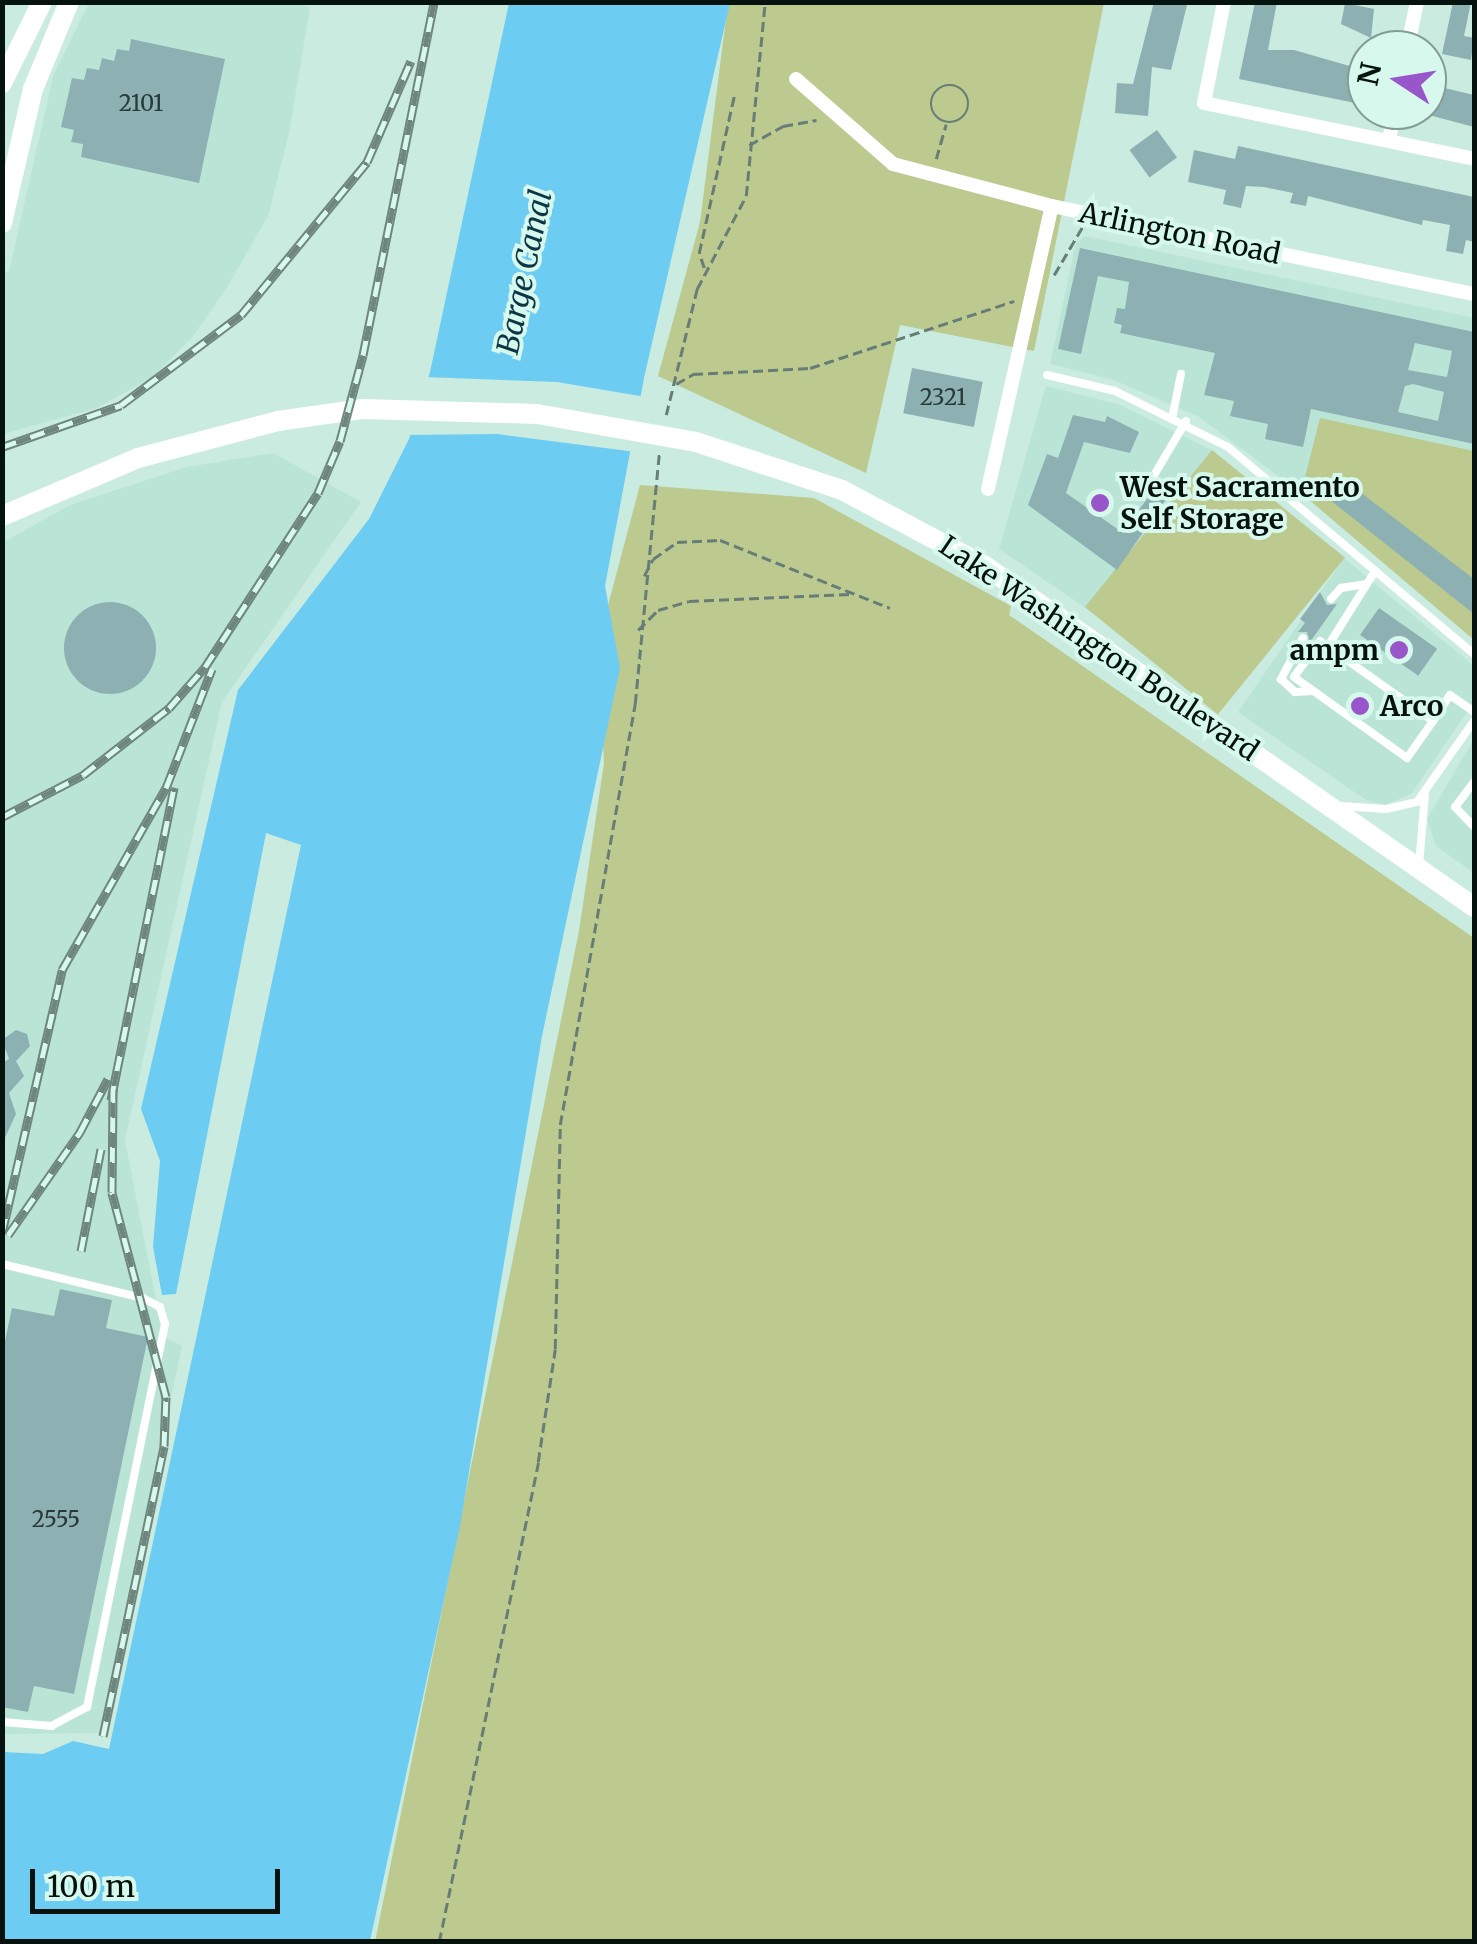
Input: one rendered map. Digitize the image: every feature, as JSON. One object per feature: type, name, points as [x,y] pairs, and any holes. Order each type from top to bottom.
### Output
[{"type":"main road","points":[[2,83],[42,2]]},
{"type":"main road","points":[[2,223],[34,89],[69,2]]},
{"type":"main road","name":"Lake Washington Boulevard","points":[[2,516],[138,458],[278,422],[362,409],[492,411],[581,419],[696,442],[825,484],[916,526],[1146,675],[1474,907]]},
{"type":"street","points":[[1224,2],[1204,103],[1474,159]]},
{"type":"street","points":[[1411,30],[1416,2]]},
{"type":"street","points":[[796,79],[893,164],[1052,206]]},
{"type":"street","points":[[1389,140],[1391,130]]},
{"type":"street","name":"Arlington Road","points":[[988,489],[1052,206],[1474,294]]},
{"type":"lane","points":[[1047,374],[1172,414],[1252,464],[1474,654]]},
{"type":"lane","points":[[1172,414],[1181,374]]},
{"type":"lane","points":[[1153,477],[1186,421]]},
{"type":"lane","points":[[1328,646],[1375,572]]},
{"type":"lane","points":[[1331,599],[1341,588],[1365,584]]},
{"type":"lane","points":[[1304,638],[1281,679],[1295,692],[1313,691]]},
{"type":"lane","points":[[1433,721],[1320,641],[1294,677],[1407,758],[1433,721],[1450,695],[1474,712]]},
{"type":"lane","points":[[1326,804],[1402,808],[1425,793],[1474,721]]},
{"type":"lane","points":[[1474,782],[1455,807],[1474,827]]},
{"type":"lane","points":[[1420,870],[1425,793]]},
{"type":"lane","points":[[2,1264],[144,1298],[160,1307],[165,1324],[87,1707],[52,1726],[2,1722]]},
{"type":"path","points":[[663,429],[705,270],[738,218],[765,2]]},
{"type":"path","points":[[957,86],[969,108],[963,118],[946,123],[932,112],[932,99],[939,89],[957,86]]},
{"type":"path","points":[[705,270],[698,253],[734,96]]},
{"type":"path","points":[[748,146],[798,122],[842,121]]},
{"type":"path","points":[[932,175],[946,123]]},
{"type":"path","points":[[675,385],[693,374],[810,368],[1032,295],[1057,272],[1092,215]]},
{"type":"path","points":[[438,1942],[538,1462],[555,1349],[560,1125],[617,825],[660,447]]},
{"type":"path","points":[[644,577],[664,548],[704,538],[737,544],[890,608]]},
{"type":"path","points":[[638,632],[658,610],[689,601],[853,593]]},
{"type":"shaded area","points":[[288,2],[310,7],[289,133],[268,216],[226,289],[191,339],[151,378],[97,408],[3,434],[2,272],[9,272],[53,76],[89,3]]},
{"type":"shaded area","points":[[1085,236],[1474,318],[1474,451],[1321,419],[1301,493],[1199,417],[1114,380],[1050,364],[1076,243]]},
{"type":"shaded area","points":[[1046,386],[1118,404],[1212,450],[1096,615],[999,549]]},
{"type":"shaded area","points":[[273,453],[361,502],[222,702],[125,1140],[163,1336],[182,1346],[101,1733],[3,1734],[2,543],[70,505],[187,467]]},
{"type":"shaded area","points":[[1344,558],[1474,666],[1474,702],[1412,793],[1386,805],[1366,800],[1238,712]]},
{"type":"shaded area","points":[[1474,739],[1474,873],[1436,846],[1427,819]]},
{"type":"green space","points":[[728,3],[1104,3],[1034,351],[900,325],[866,473],[658,376],[700,222]]},
{"type":"green space","points":[[1320,418],[1474,451],[1474,640],[1301,493]]},
{"type":"green space","points":[[1212,450],[1345,558],[1218,715],[1085,607]]},
{"type":"green space","points":[[640,485],[814,498],[1011,606],[1009,615],[1474,938],[1474,1941],[375,1942],[579,931],[604,763],[598,643]]},
{"type":"water","name":"Barge Canal","points":[[509,3],[730,3],[644,378],[605,586],[620,668],[542,1036],[460,1526],[370,1941],[3,1942],[3,1752],[43,1754],[73,1741],[109,1749],[301,845],[266,833],[176,1294],[162,1295],[153,1247],[160,1161],[141,1109],[238,690],[369,519],[409,439],[430,372]]},
{"type":"pier","points":[[424,377],[557,382],[646,397],[636,452],[497,434],[405,435]]},
{"type":"building","points":[[1154,2],[1187,5],[1171,70],[1152,67],[1148,116],[1115,113],[1117,83],[1133,84]]},
{"type":"building","points":[[1255,2],[1277,2],[1268,50],[1294,50],[1347,65],[1347,101],[1239,79]]},
{"type":"building","points":[[1453,2],[1471,2],[1464,36],[1474,38],[1471,60],[1447,55]]},
{"type":"building","points":[[1345,3],[1374,9],[1372,30],[1354,30],[1341,24]]},
{"type":"building","points":[[131,39],[225,59],[199,183],[81,157],[83,144],[71,142],[74,130],[61,127],[72,78],[84,80],[87,68],[99,70],[102,58],[114,61],[117,49],[129,51]]},
{"type":"building","points":[[1447,89],[1474,95],[1474,127],[1447,120]]},
{"type":"building","points":[[1157,130],[1177,158],[1149,177],[1129,150]]},
{"type":"building","points":[[1238,146],[1474,197],[1474,242],[1466,240],[1463,254],[1446,251],[1450,225],[1423,220],[1422,225],[1308,196],[1306,206],[1290,203],[1293,193],[1264,187],[1246,186],[1241,208],[1223,204],[1226,190],[1188,182],[1194,150],[1235,159]]},
{"type":"building","points":[[1080,248],[1474,332],[1474,444],[1311,409],[1303,447],[1265,439],[1268,424],[1230,416],[1234,401],[1204,395],[1215,353],[1120,333],[1122,325],[1114,323],[1117,308],[1125,309],[1129,282],[1098,276],[1081,354],[1058,349]],"holes":[[[1415,343],[1452,351],[1447,377],[1408,370]],[[1413,384],[1444,392],[1438,421],[1398,412],[1405,386]]]},
{"type":"building","points":[[912,368],[983,382],[974,427],[903,413]]},
{"type":"building","points":[[1073,415],[1105,422],[1107,416],[1139,432],[1130,453],[1084,442],[1066,493],[1123,533],[1158,483],[1171,492],[1117,570],[1028,505],[1047,454],[1058,458]]},
{"type":"building","points":[[1335,473],[1474,579],[1474,614],[1320,492]]},
{"type":"building","points":[[1320,592],[1327,605],[1337,604],[1310,642],[1307,632],[1298,632],[1305,623],[1300,619]]},
{"type":"building","points":[[110,602],[127,606],[142,616],[152,631],[156,648],[152,665],[142,680],[127,690],[110,694],[93,690],[78,680],[68,665],[64,648],[68,631],[78,616],[93,606]]},
{"type":"building","points":[[1379,608],[1437,649],[1418,676],[1360,635]]},
{"type":"building","points":[[16,1030],[27,1034],[30,1046],[16,1061],[24,1076],[9,1093],[16,1114],[2,1144],[2,1063],[9,1059],[2,1040]]},
{"type":"building","points":[[60,1289],[112,1300],[106,1328],[148,1337],[74,1694],[34,1686],[28,1712],[2,1707],[2,1355],[12,1308],[54,1316]]},
{"type":"railway","points":[[2,817],[83,775],[169,708],[205,667],[318,493],[340,441],[363,355],[434,2]]},
{"type":"railway","points":[[2,447],[121,405],[241,315],[367,162],[411,61]]},
{"type":"railway","points":[[2,1233],[62,970],[166,788],[212,669]]},
{"type":"railway","points":[[111,1100],[174,787]]},
{"type":"railway","points":[[8,1235],[80,1132],[108,1079]]},
{"type":"railway","points":[[103,1736],[164,1446],[166,1397],[112,1192],[113,1089]]},
{"type":"railway","points":[[81,1251],[101,1149]]},
{"type":"place","name":"West Sacramento Self Storage","points":[[1100,503]]},
{"type":"place","name":"ampm","points":[[1399,650]]},
{"type":"place","name":"Arco","points":[[1360,706]]}]
